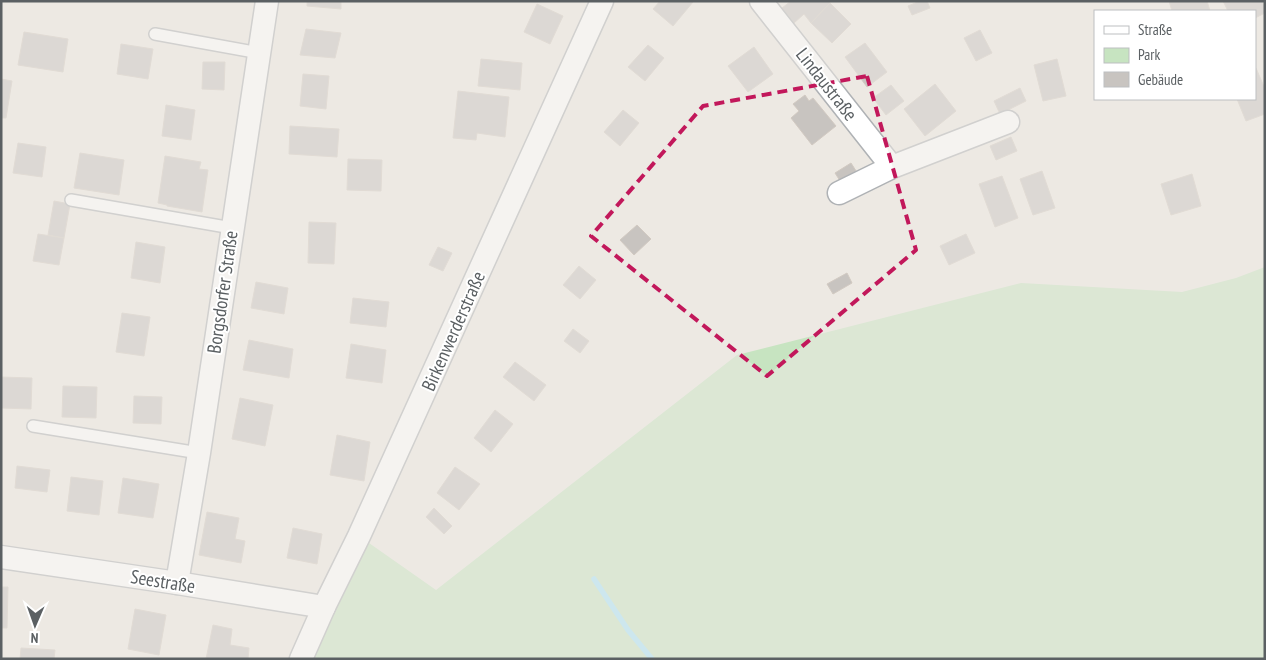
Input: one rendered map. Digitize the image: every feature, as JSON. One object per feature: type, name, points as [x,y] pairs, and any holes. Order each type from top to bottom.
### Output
[{"type":"street","name":"Borgsdorfer Straße","points":[[177,583],[199,453],[267,1]]},
{"type":"street","name":"Birkenwerderstraße","points":[[301,659],[359,536],[602,1]]},
{"type":"street","name":"Lindaustraße","points":[[761,1],[892,167]]},
{"type":"street","points":[[839,193],[892,167],[1008,122]]},
{"type":"street","name":"Seestraße","points":[[1,557],[324,607]]},
{"type":"lane","points":[[155,34],[259,53]]},
{"type":"lane","points":[[72,200],[232,228]]},
{"type":"lane","points":[[33,426],[199,453]]},
{"type":"highlighted area","points":[[867,76],[916,250],[767,376],[591,236],[703,106]]},
{"type":"green space","points":[[1265,267],[1265,659],[305,659],[359,536],[436,590],[737,355],[1021,283],[1182,292],[1236,278]]},
{"type":"building","points":[[307,1],[341,1],[341,9],[307,6]]},
{"type":"building","points":[[660,1],[693,2],[673,26],[653,9]]},
{"type":"building","points":[[791,1],[829,1],[830,3],[811,23],[804,14],[794,23],[782,8]]},
{"type":"building","points":[[920,1],[927,1],[930,8],[912,15],[908,6]]},
{"type":"building","points":[[1169,1],[1207,1],[1210,10],[1172,10]]},
{"type":"building","points":[[1223,1],[1262,1],[1265,6],[1265,13],[1256,18],[1256,10],[1228,10]]},
{"type":"building","points":[[830,3],[851,24],[832,43],[811,23]]},
{"type":"building","points":[[537,4],[563,16],[550,44],[524,32]]},
{"type":"building","points":[[306,29],[341,33],[335,58],[300,55]]},
{"type":"building","points":[[980,30],[992,53],[976,61],[964,38]]},
{"type":"building","points":[[24,32],[68,39],[63,72],[18,65]]},
{"type":"building","points":[[865,43],[887,72],[867,87],[845,57]]},
{"type":"building","points":[[121,44],[153,49],[148,79],[117,74]]},
{"type":"building","points":[[648,45],[664,58],[645,81],[628,67]]},
{"type":"building","points":[[754,47],[773,74],[748,92],[728,66]]},
{"type":"building","points":[[481,59],[522,63],[520,90],[478,86]]},
{"type":"building","points":[[1057,59],[1066,96],[1043,101],[1034,65]]},
{"type":"building","points":[[203,62],[225,62],[224,90],[202,89]]},
{"type":"building","points":[[1256,68],[1265,89],[1265,114],[1246,121],[1237,100],[1256,100]]},
{"type":"building","points":[[303,74],[329,76],[326,109],[300,106]]},
{"type":"building","points":[[1,79],[12,81],[6,118],[1,118]]},
{"type":"building","points":[[935,84],[956,111],[925,136],[904,109]]},
{"type":"building","points":[[891,85],[904,101],[886,115],[873,98]]},
{"type":"building","points":[[1020,88],[1026,101],[1000,114],[994,101]]},
{"type":"building","points":[[458,91],[509,97],[505,137],[477,133],[476,140],[453,138]]},
{"type":"building","points":[[805,95],[809,101],[813,98],[836,126],[812,145],[791,118],[799,111],[793,104]]},
{"type":"building","points":[[166,105],[195,110],[191,140],[162,136]]},
{"type":"building","points":[[623,110],[639,123],[620,146],[604,132]]},
{"type":"building","points":[[290,126],[339,129],[337,157],[289,154]]},
{"type":"building","points":[[1011,137],[1017,151],[996,160],[990,146]]},
{"type":"building","points":[[18,143],[46,147],[42,177],[13,173]]},
{"type":"building","points":[[80,153],[124,160],[119,195],[74,188]]},
{"type":"building","points":[[165,156],[201,162],[199,169],[208,170],[202,212],[158,203]]},
{"type":"building","points":[[348,159],[382,160],[381,191],[347,190]]},
{"type":"building","points":[[851,163],[858,174],[842,184],[835,173]]},
{"type":"building","points":[[1042,171],[1055,208],[1033,215],[1020,179]]},
{"type":"building","points":[[1192,174],[1201,206],[1171,215],[1161,184]]},
{"type":"building","points":[[1002,176],[1018,218],[995,227],[979,184]]},
{"type":"building","points":[[54,201],[70,204],[64,238],[48,235]]},
{"type":"building","points":[[309,222],[336,223],[334,264],[308,263]]},
{"type":"building","points":[[637,225],[651,239],[634,255],[620,240]]},
{"type":"building","points":[[38,234],[64,238],[59,265],[33,261]]},
{"type":"building","points":[[966,234],[975,253],[949,265],[940,246]]},
{"type":"building","points":[[136,242],[165,247],[160,283],[131,278]]},
{"type":"building","points":[[438,247],[452,253],[443,271],[429,265]]},
{"type":"building","points":[[579,266],[596,280],[580,299],[563,285]]},
{"type":"building","points":[[847,273],[852,283],[833,294],[827,284]]},
{"type":"building","points":[[256,282],[288,288],[284,314],[251,308]]},
{"type":"building","points":[[353,298],[389,302],[386,327],[350,323]]},
{"type":"building","points":[[122,313],[150,317],[144,356],[116,352]]},
{"type":"building","points":[[573,329],[589,341],[580,353],[564,341]]},
{"type":"building","points":[[249,340],[293,349],[289,378],[243,370]]},
{"type":"building","points":[[351,344],[386,350],[382,383],[346,378]]},
{"type":"building","points":[[515,362],[546,385],[534,401],[503,377]]},
{"type":"building","points":[[1,377],[32,378],[31,409],[1,408]]},
{"type":"building","points":[[63,386],[97,387],[96,418],[62,417]]},
{"type":"building","points":[[134,396],[162,397],[161,424],[133,423]]},
{"type":"building","points":[[240,398],[273,405],[265,446],[232,439]]},
{"type":"building","points":[[495,410],[513,424],[491,452],[474,438]]},
{"type":"building","points":[[337,435],[370,442],[364,481],[330,475]]},
{"type":"building","points":[[17,466],[50,470],[47,492],[15,488]]},
{"type":"building","points":[[455,467],[480,484],[459,510],[437,493]]},
{"type":"building","points":[[71,477],[103,481],[99,515],[67,511]]},
{"type":"building","points":[[123,478],[159,484],[153,518],[118,513]]},
{"type":"building","points":[[434,508],[452,526],[444,534],[426,517]]},
{"type":"building","points":[[207,512],[239,518],[235,539],[245,541],[241,563],[199,555]]},
{"type":"building","points":[[293,528],[322,534],[317,564],[287,558]]},
{"type":"building","points":[[1,587],[8,587],[7,628],[1,628]]},
{"type":"building","points":[[135,609],[166,615],[159,655],[128,649]]},
{"type":"building","points":[[213,625],[232,629],[230,645],[249,648],[248,659],[206,659]]},
{"type":"building","points":[[21,648],[55,650],[54,659],[20,659]]},
{"type":"waterway","points":[[594,579],[628,630],[652,659]]}]
